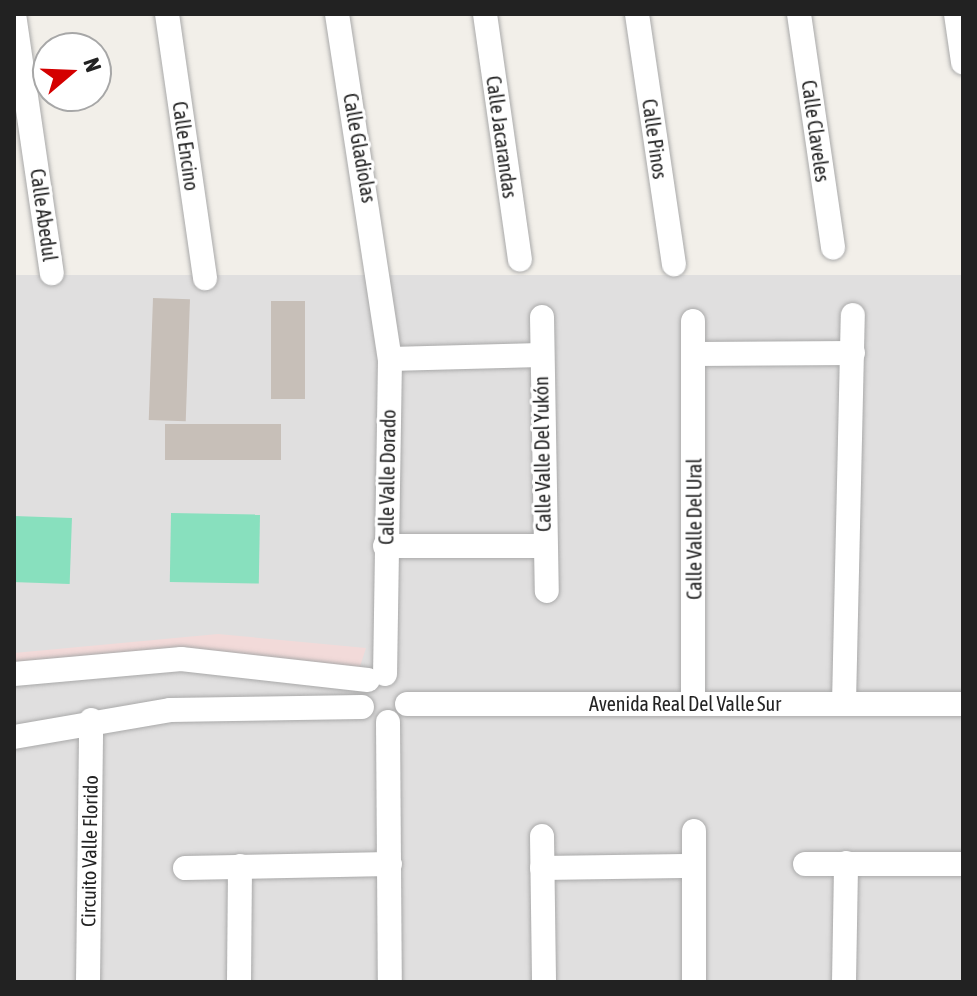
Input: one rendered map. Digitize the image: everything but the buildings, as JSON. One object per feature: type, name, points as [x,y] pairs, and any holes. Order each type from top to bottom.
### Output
[{"type":"street","name":"Calle Abedul","points":[[14,14],[52,273]]},
{"type":"street","name":"Calle Encino","points":[[167,14],[205,278]]},
{"type":"street","name":"Calle Gladiolas","points":[[337,14],[381,282]]},
{"type":"street","name":"Calle Jacarandas","points":[[485,14],[520,260]]},
{"type":"street","name":"Calle Pinos","points":[[637,14],[674,264]]},
{"type":"street","name":"Calle Claveles","points":[[799,14],[833,248]]},
{"type":"street","points":[[956,14],[963,62]]},
{"type":"street","name":"Calle Valle Dorado","points":[[362,707],[377,677],[385,546],[390,359],[381,282]]},
{"type":"street","points":[[844,703],[853,315]]},
{"type":"street","name":"Calle Valle Del Yukón","points":[[542,317],[547,591]]},
{"type":"street","name":"Calle Valle Del Ural","points":[[693,321],[693,704]]},
{"type":"street","points":[[694,354],[853,353]]},
{"type":"street","points":[[390,359],[541,355]]},
{"type":"street","points":[[385,546],[544,546]]},
{"type":"street","points":[[14,674],[181,659],[377,677],[407,690],[407,704],[388,722],[390,982]]},
{"type":"street","name":"Avenida Real Del Valle Sur","points":[[407,704],[963,704]]},
{"type":"street","points":[[14,737],[91,720],[170,710],[362,707],[388,722]]},
{"type":"street","name":"Circuito Valle Florido","points":[[88,982],[91,720]]},
{"type":"street","points":[[694,831],[694,982]]},
{"type":"street","points":[[542,836],[544,982]]},
{"type":"street","points":[[844,982],[846,863]]},
{"type":"street","points":[[185,868],[390,864]]},
{"type":"street","points":[[805,864],[963,864]]},
{"type":"street","points":[[239,982],[240,866]]},
{"type":"street","points":[[542,868],[693,866]]},
{"type":"shaded area","points":[[14,275],[963,275],[963,982],[14,982]]},
{"type":"shaded area","points":[[218,634],[366,648],[354,685],[186,667],[14,685],[14,653]]},
{"type":"green space","points":[[171,513],[260,515],[259,584],[170,582]]},
{"type":"green space","points":[[14,516],[72,518],[70,584],[14,582]]}]
